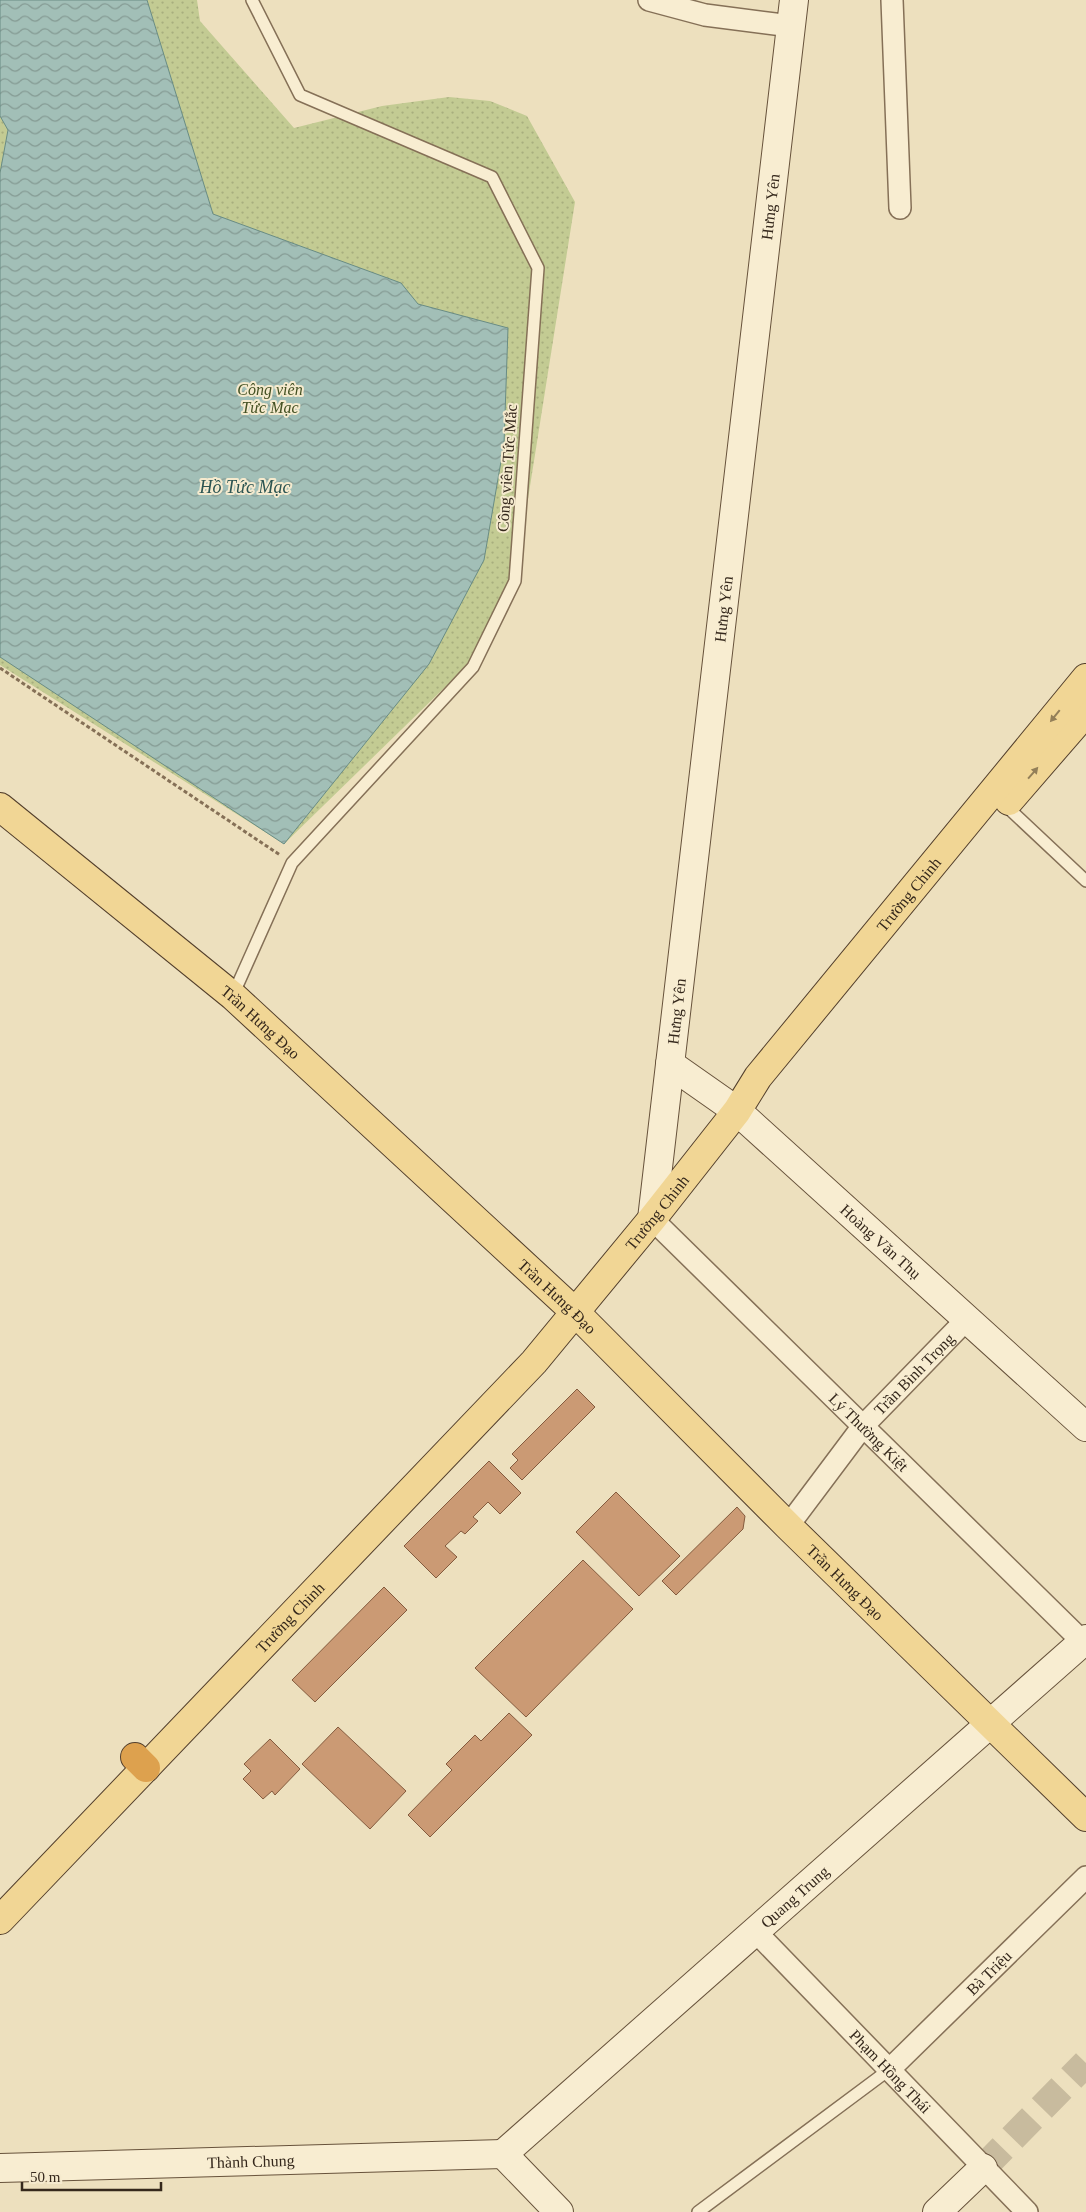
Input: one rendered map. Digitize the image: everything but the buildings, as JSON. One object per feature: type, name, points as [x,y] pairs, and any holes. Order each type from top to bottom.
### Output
[{"type":"main road","name":"Trường Chinh","points":[[0,1920],[140,1762],[525,1347],[574,1311],[652,1220],[737,1111],[758,1077],[932,878],[1086,678]]},
{"type":"main road","name":"Trường Chinh","points":[[932,878],[1005,805],[1086,712]]},
{"type":"main road","name":"Trần Hưng Đạo","points":[[0,807],[233,996],[574,1311],[988,1724],[1086,1817]]},
{"type":"main road","name":"Trường Chinh","points":[[0,1898],[140,1762]]},
{"type":"street","points":[[649,0],[705,15],[792,13]]},
{"type":"street","points":[[892,0],[900,208]]},
{"type":"street","name":"Hưng Yên","points":[[652,1220],[792,13]]},
{"type":"street","name":"Hoàng Văn Thụ","points":[[670,1064],[737,1111],[1086,1427]]},
{"type":"street","name":"Lý Thường Kiệt","points":[[652,1220],[1085,1642]]},
{"type":"street","name":"Trần Bình Trọng","points":[[788,1526],[863,1426],[967,1319]]},
{"type":"street","name":"Quang Trung","points":[[503,2154],[988,1724],[1085,1642]]},
{"type":"street","name":"Bà Triệu","points":[[890,2069],[1086,1877]]},
{"type":"street","name":"Phạm Hồng Thái","points":[[755,1931],[1027,2212]]},
{"type":"street","points":[[503,2154],[558,2212]]},
{"type":"street","name":"Thành Chung","points":[[0,2168],[503,2154]]},
{"type":"street","points":[[937,2212],[983,2168]]},
{"type":"lane","name":"Công viên Tức Mắc","points":[[233,996],[292,863],[473,667],[515,581],[538,268],[492,178],[300,95],[252,0]]},
{"type":"lane","points":[[1005,805],[1086,881]]},
{"type":"lane","points":[[698,2212],[890,2069]]},
{"type":"path","points":[[0,668],[292,863]]},
{"type":"green space","name":"Hồ Tức Mạc","points":[[0,0],[197,0],[200,21],[294,128],[382,106],[449,97],[490,101],[527,116],[575,202],[515,581],[479,654],[284,844],[0,665]]},
{"type":"water","name":"Hồ Tức Mạc","points":[[0,0],[147,0],[213,214],[401,283],[418,304],[508,328],[504,444],[484,560],[429,664],[284,844],[0,657],[0,173],[8,130],[0,116]]},
{"type":"tunnel","points":[[983,2168],[1086,2063]]},
{"type":"park label","name":"Công viên Tức Mạc","points":[[270,398]]}]
